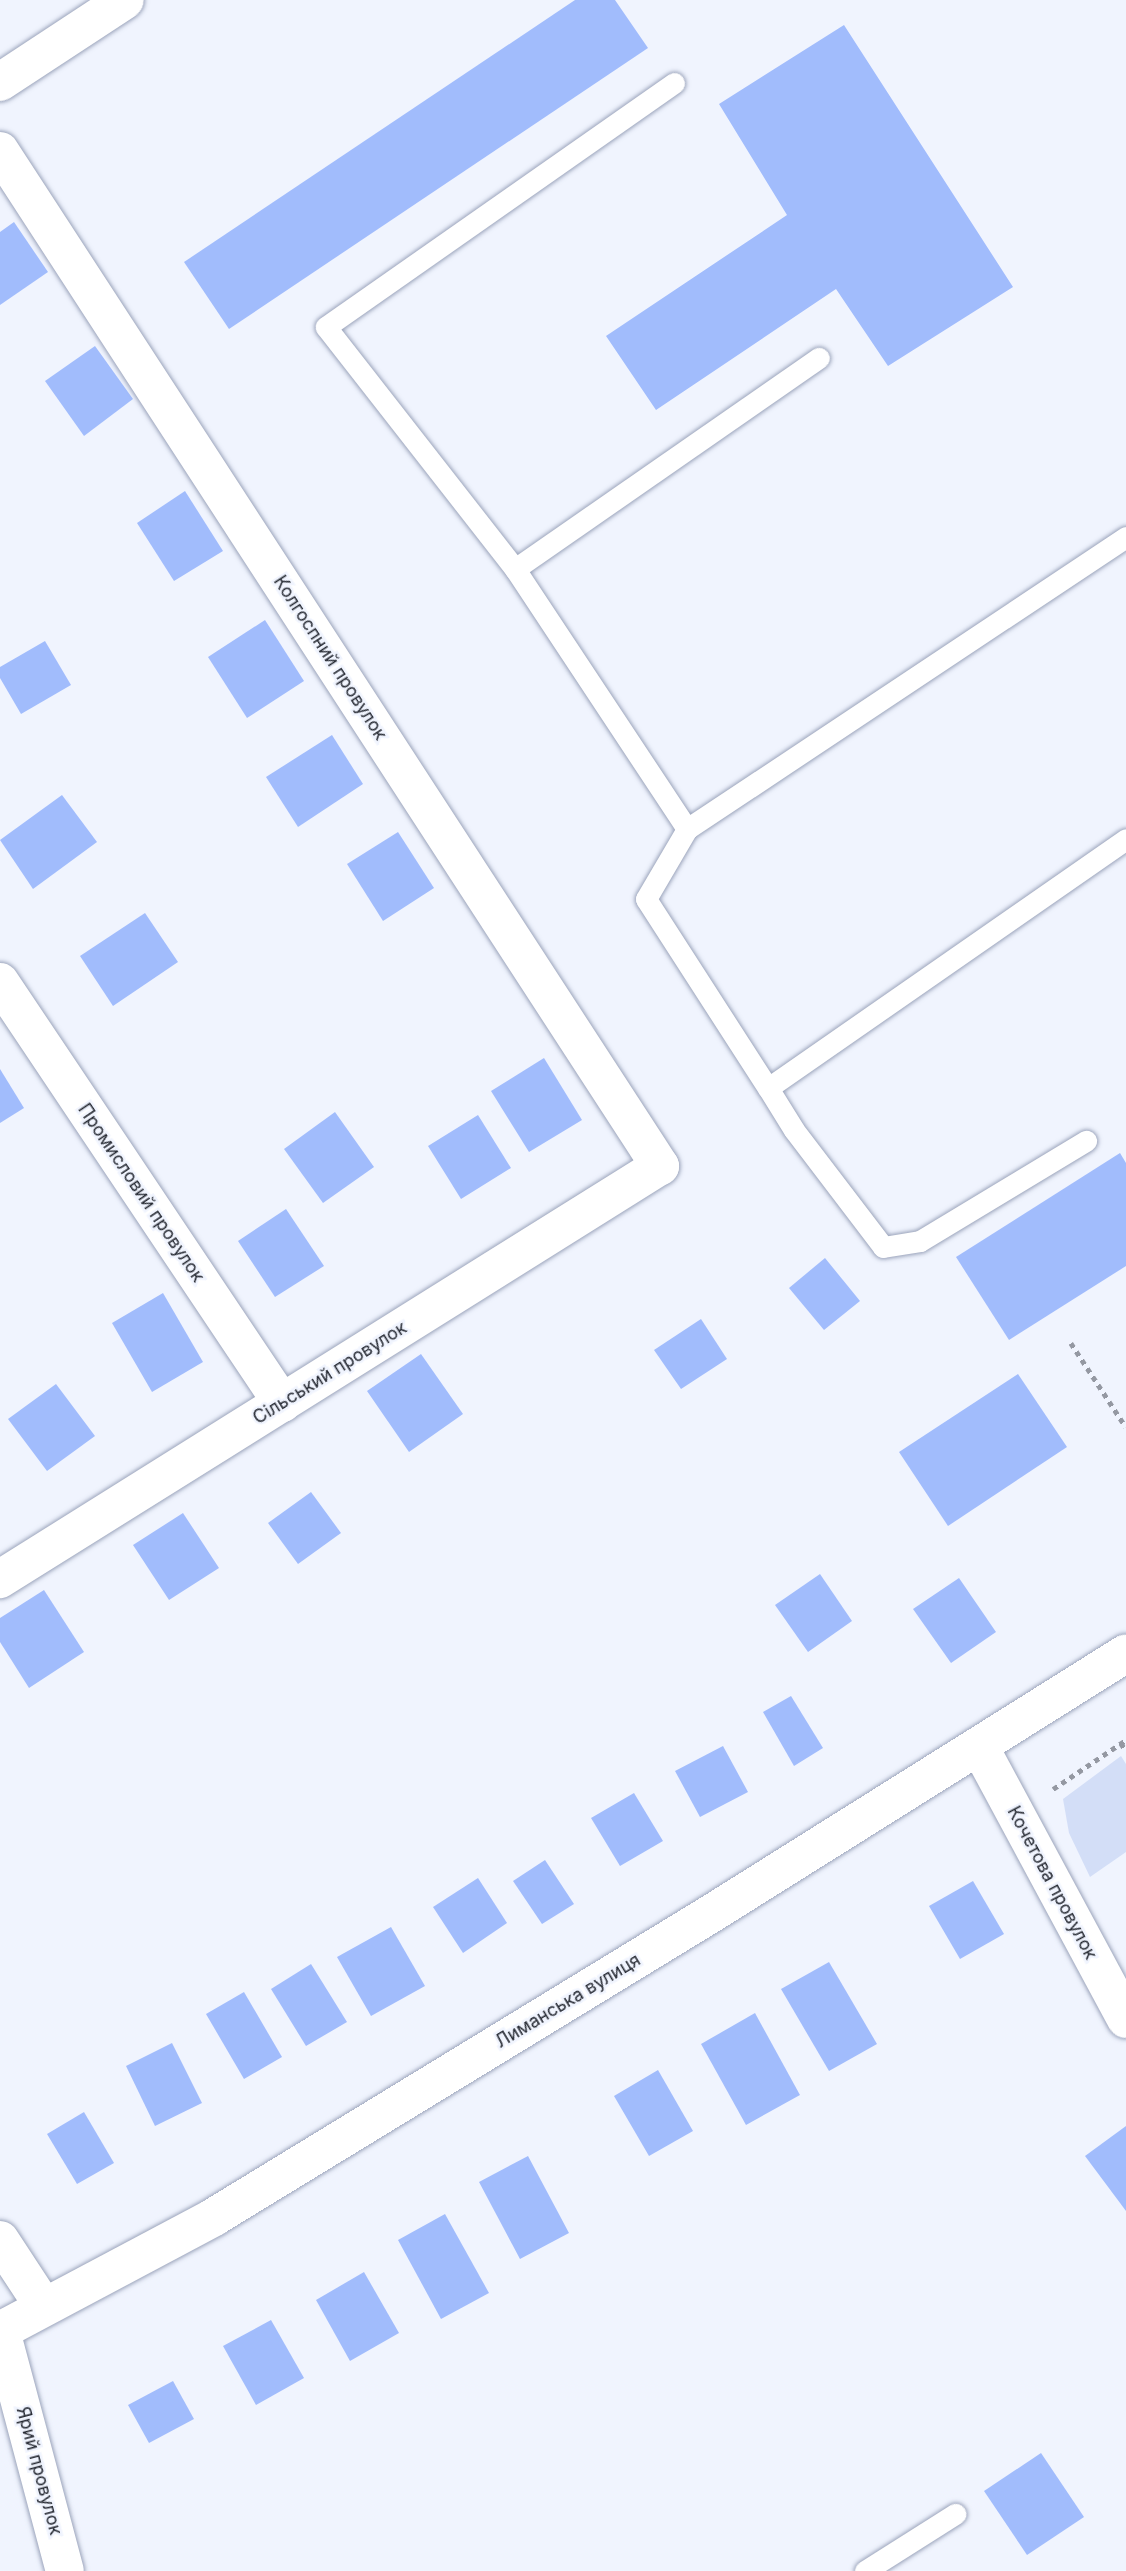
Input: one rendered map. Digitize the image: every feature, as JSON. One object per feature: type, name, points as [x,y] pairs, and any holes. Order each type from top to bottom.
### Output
[{"type":"street","points":[[0,82],[125,0]]},
{"type":"street","name":"Колгоспний провулок","points":[[0,151],[660,1166]]},
{"type":"street","name":"Промисловий провулок","points":[[0,982],[282,1403]]},
{"type":"street","name":"Сільський провулок","points":[[0,1579],[660,1166]]},
{"type":"street","name":"Лиманська вулиця","points":[[0,2331],[214,2217],[1126,1653]]},
{"type":"street","name":"Кочетова провулок","points":[[979,1746],[1126,2019]]},
{"type":"street","points":[[0,2240],[44,2307]]},
{"type":"street","name":"Ярий провулок","points":[[0,2331],[65,2571]]},
{"type":"lane","points":[[674,83],[326,327],[515,569],[687,829]]},
{"type":"lane","points":[[515,569],[819,358]]},
{"type":"lane","points":[[1086,1141],[920,1241],[883,1247],[793,1130],[646,899],[687,829],[1126,537]]},
{"type":"lane","points":[[768,1088],[1126,839]]},
{"type":"lane","points":[[865,2571],[955,2514]]},
{"type":"path","points":[[1071,1343],[1126,1427]]},
{"type":"path","points":[[1053,1789],[1124,1742],[1126,1751]]},
{"type":"shaded area","points":[[1121,1756],[1126,1764],[1126,1852],[1090,1877],[1069,1833],[1063,1799]]},
{"type":"building","points":[[575,0],[615,0],[648,48],[229,329],[184,262]]},
{"type":"building","points":[[844,25],[1013,287],[888,366],[836,289],[656,410],[606,336],[787,215],[719,104]]},
{"type":"building","points":[[14,222],[48,272],[0,305],[0,232]]},
{"type":"building","points":[[95,346],[133,399],[84,436],[45,381]]},
{"type":"building","points":[[185,491],[223,551],[174,581],[137,523]]},
{"type":"building","points":[[265,620],[304,681],[247,718],[208,657]]},
{"type":"building","points":[[45,641],[71,685],[21,714],[0,678],[0,667]]},
{"type":"building","points":[[332,735],[363,784],[298,827],[266,777]]},
{"type":"building","points":[[62,795],[97,842],[33,889],[0,840]]},
{"type":"building","points":[[398,832],[434,888],[383,921],[347,864]]},
{"type":"building","points":[[145,913],[178,962],[113,1006],[80,956]]},
{"type":"building","points":[[544,1058],[582,1120],[529,1152],[491,1091]]},
{"type":"building","points":[[0,1069],[24,1108],[0,1123]]},
{"type":"building","points":[[335,1112],[374,1167],[323,1203],[284,1149]]},
{"type":"building","points":[[478,1115],[511,1168],[461,1199],[428,1146]]},
{"type":"building","points":[[1120,1153],[1126,1163],[1126,1266],[1009,1340],[956,1257]]},
{"type":"building","points":[[286,1209],[324,1266],[275,1297],[238,1241]]},
{"type":"building","points":[[825,1258],[860,1301],[824,1330],[789,1288]]},
{"type":"building","points":[[163,1293],[203,1362],[152,1392],[112,1323]]},
{"type":"building","points":[[701,1319],[727,1359],[681,1389],[654,1350]]},
{"type":"building","points":[[421,1354],[463,1414],[409,1452],[367,1391]]},
{"type":"building","points":[[1018,1374],[1067,1447],[948,1526],[899,1452]]},
{"type":"building","points":[[56,1384],[95,1436],[47,1471],[8,1419]]},
{"type":"building","points":[[311,1492],[341,1533],[298,1564],[268,1523]]},
{"type":"building","points":[[183,1513],[219,1568],[169,1600],[133,1545]]},
{"type":"building","points":[[820,1574],[852,1621],[808,1652],[775,1605]]},
{"type":"building","points":[[959,1578],[996,1632],[951,1663],[913,1609]]},
{"type":"building","points":[[44,1590],[84,1652],[29,1688],[0,1642],[0,1618]]},
{"type":"building","points":[[791,1696],[823,1748],[794,1766],[763,1712]]},
{"type":"building","points":[[723,1746],[748,1792],[700,1817],[675,1771]]},
{"type":"building","points":[[634,1793],[663,1841],[620,1866],[591,1818]]},
{"type":"building","points":[[545,1860],[574,1904],[542,1924],[513,1881]]},
{"type":"building","points":[[478,1878],[507,1923],[463,1953],[433,1907]]},
{"type":"building","points":[[973,1881],[1004,1934],[960,1959],[929,1906]]},
{"type":"building","points":[[391,1927],[425,1986],[371,2016],[337,1957]]},
{"type":"building","points":[[829,1962],[877,2044],[829,2071],[781,1989]]},
{"type":"building","points":[[311,1964],[347,2022],[306,2046],[271,1989]]},
{"type":"building","points":[[244,1992],[282,2057],[244,2079],[206,2014]]},
{"type":"building","points":[[755,2013],[800,2095],[746,2125],[701,2044]]},
{"type":"building","points":[[172,2043],[202,2103],[155,2126],[126,2066]]},
{"type":"building","points":[[658,2070],[693,2131],[649,2156],[614,2096]]},
{"type":"building","points":[[84,2112],[114,2163],[77,2184],[47,2134]]},
{"type":"building","points":[[1126,2126],[1126,2211],[1085,2156]]},
{"type":"building","points":[[528,2156],[569,2233],[520,2259],[479,2182]]},
{"type":"building","points":[[445,2214],[489,2293],[441,2319],[398,2240]]},
{"type":"building","points":[[364,2272],[399,2333],[350,2361],[316,2300]]},
{"type":"building","points":[[271,2320],[304,2378],[256,2405],[223,2346]]},
{"type":"building","points":[[173,2381],[194,2419],[149,2443],[128,2405]]},
{"type":"building","points":[[1041,2453],[1084,2517],[1027,2555],[984,2491]]}]
